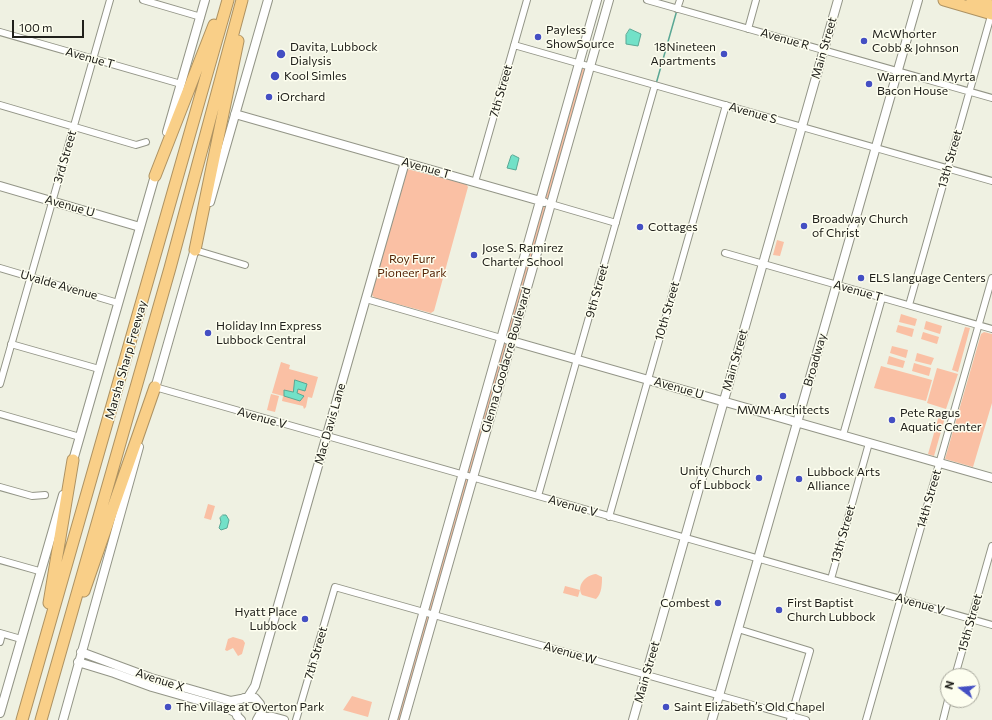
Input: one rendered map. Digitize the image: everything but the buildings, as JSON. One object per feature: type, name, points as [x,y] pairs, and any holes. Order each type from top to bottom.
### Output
[{"type":"highway","points":[[155,176],[224,0]]},
{"type":"highway","name":"Marsha Sharp Freeway","points":[[22,720],[228,0]]},
{"type":"highway","name":"Marsha Sharp Freeway","points":[[41,720],[170,268],[242,0]]},
{"type":"highway","points":[[194,250],[247,0]]},
{"type":"highway","points":[[944,0],[992,13]]},
{"type":"highway","points":[[972,0],[992,6]]},
{"type":"highway","points":[[55,670],[155,387]]},
{"type":"highway","points":[[40,658],[73,460]]},
{"type":"street","name":"3rd Street","points":[[0,384],[110,0]]},
{"type":"street","points":[[143,0],[201,17]]},
{"type":"street","name":"Marsha Sharp Freeway","points":[[0,713],[39,571],[80,437],[205,0]]},
{"type":"street","points":[[63,720],[194,250],[268,0]]},
{"type":"street","name":"7th Street","points":[[475,182],[527,0]]},
{"type":"street","name":"Glenna Goodacre Boulevard","points":[[393,720],[597,0]]},
{"type":"street","name":"Glenna Goodacre Boulevard","points":[[404,720],[609,0]]},
{"type":"street","name":"Avenue R","points":[[647,0],[992,98]]},
{"type":"street","points":[[677,9],[680,0]]},
{"type":"street","points":[[748,29],[756,0]]},
{"type":"street","name":"Main Street","points":[[633,720],[838,0]]},
{"type":"street","name":"Broadway","points":[[712,720],[918,0]]},
{"type":"street","name":"13th Street","points":[[908,305],[992,13]]},
{"type":"street","name":"Avenue T","points":[[0,32],[181,84]]},
{"type":"street","name":"Avenue S","points":[[514,45],[992,181]]},
{"type":"street","name":"9th Street","points":[[538,496],[655,85]]},
{"type":"street","points":[[0,105],[136,145],[146,142]]},
{"type":"street","name":"10th Street","points":[[609,517],[726,105]]},
{"type":"street","name":"Avenue T","points":[[235,114],[616,222]]},
{"type":"street","name":"Mac Davis Lane","points":[[255,686],[405,162]]},
{"type":"street","name":"Avenue U","points":[[0,186],[140,226]]},
{"type":"street","points":[[194,250],[245,265]]},
{"type":"street","name":"Avenue T","points":[[725,253],[992,329]]},
{"type":"street","name":"Uvalde Avenue","points":[[0,268],[118,303]]},
{"type":"street","name":"14th Street","points":[[866,720],[992,278]]},
{"type":"street","points":[[843,435],[882,298]]},
{"type":"street","name":"Avenue U","points":[[366,299],[992,478]]},
{"type":"street","points":[[11,344],[99,369]]},
{"type":"street","name":"Avenue V","points":[[155,387],[992,625]]},
{"type":"street","points":[[0,414],[80,437]]},
{"type":"street","name":"13th Street","points":[[830,579],[869,443]]},
{"type":"street","points":[[0,487],[32,496],[45,495]]},
{"type":"street","name":"15th Street","points":[[957,668],[992,546]]},
{"type":"street","points":[[0,560],[39,571]]},
{"type":"street","name":"7th Street","points":[[296,720],[335,587]]},
{"type":"street","name":"Avenue W","points":[[335,587],[646,674],[791,718],[806,720]]},
{"type":"street","points":[[738,629],[810,651],[791,718]]},
{"type":"street","points":[[0,642],[1,634],[21,639]]},
{"type":"street","name":"Avenue X","points":[[81,652],[151,678],[231,700],[244,698],[260,704]]},
{"type":"street","name":"Avenue X","points":[[78,662],[152,687],[229,709],[239,718]]},
{"type":"street","points":[[239,718],[236,707],[255,686]]},
{"type":"street","points":[[255,686],[260,704],[258,719],[273,717],[284,720]]},
{"type":"street","points":[[260,704],[273,717]]},
{"type":"street","points":[[943,720],[946,708]]},
{"type":"green space","points":[[586,68],[401,720],[394,720],[581,69]]},
{"type":"green space","name":"Roy Furr Pioneer Park","points":[[407,169],[466,184],[468,187],[434,311],[431,313],[375,298],[370,293]]},
{"type":"green space","points":[[777,240],[784,242],[780,256],[773,255]]},
{"type":"green space","points":[[901,314],[917,319],[915,326],[899,322]]},
{"type":"green space","points":[[926,321],[942,326],[940,334],[924,329]]},
{"type":"green space","points":[[898,325],[914,329],[912,337],[896,332]]},
{"type":"green space","points":[[965,327],[970,328],[958,372],[952,370]]},
{"type":"green space","points":[[923,332],[939,337],[937,344],[921,339]]},
{"type":"green space","points":[[984,332],[992,334],[992,403],[973,467],[945,459],[981,334]]},
{"type":"green space","points":[[892,346],[908,350],[906,358],[890,353]]},
{"type":"green space","points":[[917,353],[934,358],[931,365],[915,361]]},
{"type":"green space","points":[[889,356],[905,361],[903,368],[887,364]]},
{"type":"green space","points":[[281,362],[290,365],[289,369],[318,377],[312,398],[308,397],[306,407],[304,409],[303,406],[282,401],[283,396],[272,393]]},
{"type":"green space","points":[[914,363],[931,368],[929,376],[912,371]]},
{"type":"green space","points":[[881,366],[932,380],[926,401],[874,388]]},
{"type":"green space","points":[[937,368],[958,374],[946,409],[927,403]]},
{"type":"green space","points":[[271,394],[279,396],[275,412],[267,410]]},
{"type":"green space","points":[[940,412],[946,414],[934,456],[928,454]]},
{"type":"green space","points":[[208,504],[215,506],[211,520],[204,518]]},
{"type":"green space","points":[[596,574],[602,577],[598,597],[596,599],[582,595],[580,588],[583,581],[589,576]]},
{"type":"green space","points":[[565,586],[580,590],[578,597],[563,593]]},
{"type":"green space","points":[[233,637],[243,640],[245,643],[242,654],[238,656],[233,648],[227,651],[225,650],[228,639]]},
{"type":"green space","points":[[352,696],[372,702],[368,717],[343,710]]},
{"type":"water","points":[[630,29],[641,34],[638,46],[626,44],[626,35]]},
{"type":"water","points":[[513,155],[519,158],[516,170],[507,168],[511,156]]},
{"type":"water","points":[[295,380],[307,384],[305,391],[298,389],[297,393],[304,396],[300,401],[284,396],[284,390],[293,392]]},
{"type":"water","points":[[223,515],[226,515],[229,520],[227,528],[221,530],[219,528],[221,522],[220,518]]},
{"type":"waterway","points":[[656,84],[677,10]]},
{"type":"place","name":"Payless ShowSource","points":[[538,37]]},
{"type":"place","name":"McWhorter Cobb & Johnson","points":[[864,41]]},
{"type":"place","name":"Davita, Lubbock Dialysis","points":[[281,54]]},
{"type":"place","name":"18Nineteen Apartments","points":[[724,54]]},
{"type":"place","name":"Kool Simles","points":[[275,76]]},
{"type":"place","name":"Warren and Myrta Bacon House","points":[[869,84]]},
{"type":"place","name":"iOrchard","points":[[269,97]]},
{"type":"place","name":"Broadway Church of Christ","points":[[804,226]]},
{"type":"place","name":"Cottages","points":[[640,227]]},
{"type":"place","name":"Jose S. Ramirez Charter School","points":[[474,255]]},
{"type":"place","name":"ELS language Centers","points":[[861,278]]},
{"type":"place","name":"Holiday Inn Express Lubbock Central","points":[[208,333]]},
{"type":"place","name":"MWM Architects","points":[[783,396]]},
{"type":"place","name":"Pete Ragus Aquatic Center","points":[[892,420]]},
{"type":"place","name":"Unity Church of Lubbock","points":[[759,478]]},
{"type":"place","name":"Lubbock Arts Alliance","points":[[799,479]]},
{"type":"place","name":"Combest","points":[[718,603]]},
{"type":"place","name":"First Baptist Church Lubbock","points":[[779,610]]},
{"type":"place","name":"Hyatt Place Lubbock","points":[[305,619]]},
{"type":"place","name":"The Village at Overton Park","points":[[168,707]]},
{"type":"place","name":"Saint Elizabeth’s Old Chapel","points":[[666,707]]}]
